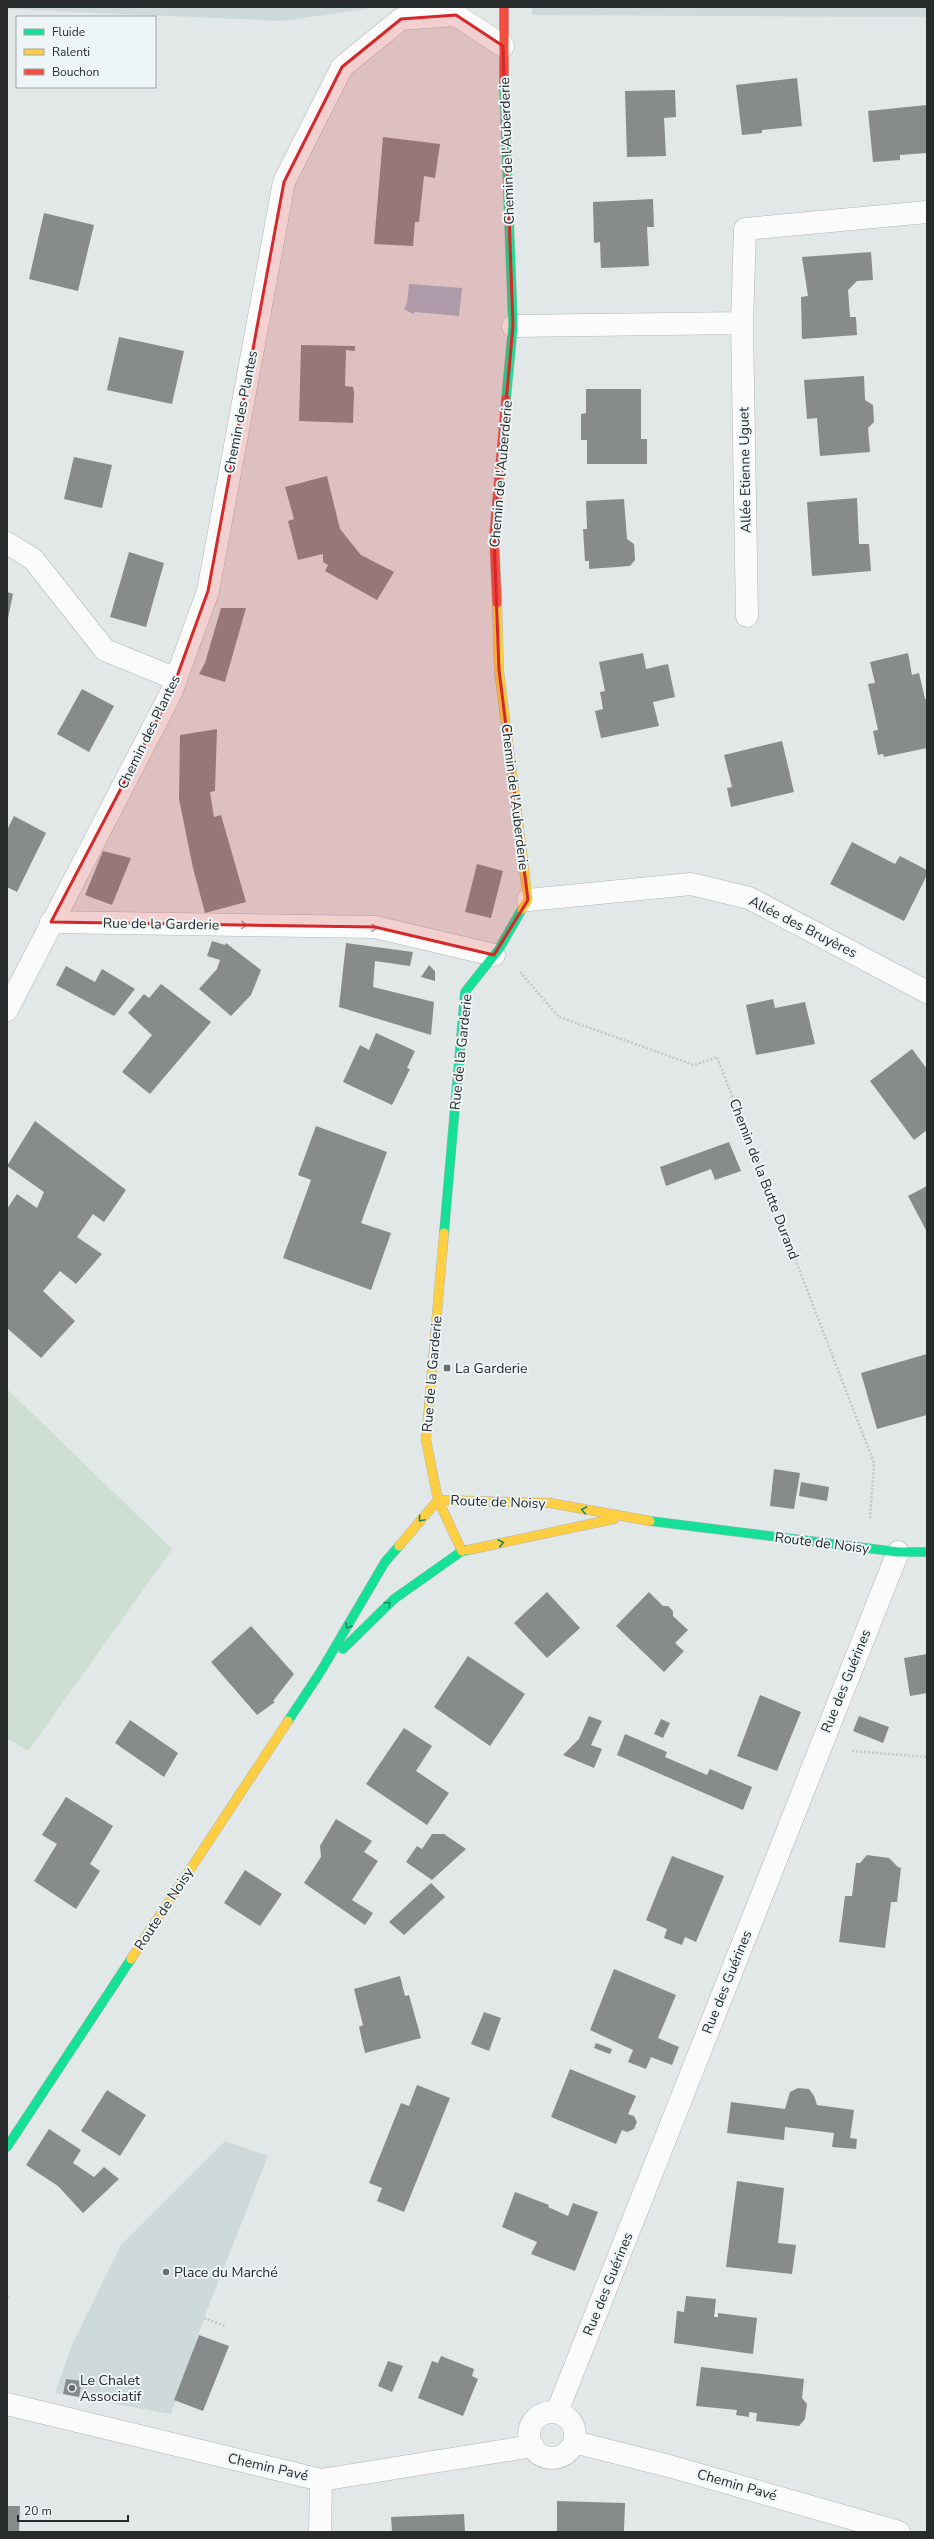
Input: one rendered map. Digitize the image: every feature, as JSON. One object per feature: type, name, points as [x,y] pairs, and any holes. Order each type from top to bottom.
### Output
[{"type":"street","name":"Chemin de l'Auberderie","points":[[504,7],[503,46],[514,326],[494,536],[499,670],[528,900]]},
{"type":"street","name":"Chemin des Plantes","points":[[51,922],[171,693],[208,592],[284,182],[342,68],[401,19],[456,15],[503,46]]},
{"type":"street","name":"Allée Etienne Uguet","points":[[747,616],[742,323],[745,229],[927,212]]},
{"type":"street","points":[[514,326],[742,323]]},
{"type":"street","points":[[7,544],[33,559],[105,650],[176,679]]},
{"type":"street","name":"Allée des Bruyères","points":[[528,900],[691,884],[749,898],[927,992]]},
{"type":"street","points":[[496,952],[528,900]]},
{"type":"street","points":[[7,1010],[51,922]]},
{"type":"street","name":"Rue de la Garderie","points":[[51,922],[375,927],[496,952],[465,992],[426,1440],[438,1500],[462,1551]]},
{"type":"street","name":"Route de Noisy","points":[[7,2147],[321,1671],[385,1562],[438,1500],[550,1503],[622,1517],[898,1552],[927,1552]]},
{"type":"street","name":"Route de Noisy","points":[[321,1671],[394,1599],[462,1551],[622,1517]]},
{"type":"street","name":"Rue des Guérines","points":[[556,2412],[898,1552]]},
{"type":"street","name":"Chemin Pavé","points":[[7,2404],[321,2480],[533,2446]]},
{"type":"street","points":[[556,2412],[564,2415],[574,2427],[574,2442],[566,2454],[551,2458],[544,2456],[533,2446],[530,2432],[536,2418],[542,2414],[556,2412]]},
{"type":"street","name":"Chemin Pavé","points":[[574,2442],[669,2466],[899,2532]]},
{"type":"street","points":[[320,2532],[321,2480]]},
{"type":"path","name":"Chemin de la Butte Durand","points":[[496,952],[559,1017],[694,1065],[717,1057],[874,1463],[866,1548]]},
{"type":"path","points":[[820,1748],[927,1757]]},
{"type":"path","points":[[204,2318],[224,2326]]},
{"type":"highlighted area","points":[[456,15],[503,46],[513,326],[494,536],[499,670],[528,900],[494,955],[375,927],[51,922],[171,693],[208,591],[284,182],[342,67],[401,19]]},
{"type":"shaded area","points":[[7,7],[379,7],[283,21],[7,9]]},
{"type":"shaded area","points":[[532,7],[927,7],[927,17],[532,15]]},
{"type":"shaded area","name":"Place du Marché","points":[[225,2141],[268,2156],[204,2318],[171,2414],[55,2393],[72,2345],[121,2245]]},
{"type":"green space","points":[[7,1389],[172,1549],[28,1751],[7,1738]]},
{"type":"water","points":[[409,284],[462,288],[459,316],[415,312],[413,314],[404,309],[407,303]]},
{"type":"building","points":[[797,78],[802,126],[762,130],[762,133],[742,135],[736,85]]},
{"type":"building","points":[[675,90],[676,117],[664,118],[666,156],[627,157],[625,91]]},
{"type":"building","points":[[927,105],[927,153],[900,155],[900,160],[873,162],[868,111]]},
{"type":"building","points":[[383,137],[440,144],[435,178],[424,176],[419,222],[415,222],[413,246],[374,244]]},
{"type":"building","points":[[653,199],[654,227],[647,227],[649,266],[601,268],[600,242],[594,243],[593,202]]},
{"type":"building","points":[[44,213],[94,225],[78,291],[29,279]]},
{"type":"building","points":[[871,252],[873,280],[857,281],[848,290],[850,317],[856,317],[857,335],[802,339],[801,297],[808,296],[802,257]]},
{"type":"building","points":[[119,337],[184,351],[172,404],[107,390]]},
{"type":"building","points":[[301,345],[355,346],[355,351],[346,350],[345,386],[353,387],[353,423],[299,421]]},
{"type":"building","points":[[864,376],[865,400],[873,405],[874,422],[868,428],[870,452],[820,456],[817,418],[807,419],[804,380]]},
{"type":"building","points":[[586,389],[641,389],[641,439],[647,439],[647,464],[587,464],[587,440],[581,440],[581,414],[586,413]]},
{"type":"building","points":[[74,457],[112,465],[102,508],[64,499]]},
{"type":"building","points":[[327,476],[340,529],[361,555],[394,572],[377,600],[325,571],[328,565],[323,562],[323,554],[298,560],[288,521],[294,519],[285,487]]},
{"type":"building","points":[[857,498],[859,544],[869,544],[871,571],[812,576],[807,502]]},
{"type":"building","points":[[624,499],[627,539],[634,544],[635,560],[630,566],[589,569],[589,561],[585,561],[583,529],[587,529],[586,501]]},
{"type":"building","points":[[129,552],[164,563],[146,627],[110,617]]},
{"type":"building","points":[[7,592],[13,594],[8,618],[7,618]]},
{"type":"building","points":[[221,608],[246,608],[225,682],[199,674],[205,663]]},
{"type":"building","points":[[643,653],[646,669],[668,664],[675,697],[653,702],[659,726],[601,738],[595,711],[603,709],[600,692],[605,691],[599,662]]},
{"type":"building","points":[[908,653],[912,675],[919,673],[925,699],[927,699],[927,748],[884,757],[883,754],[878,755],[873,731],[878,730],[868,684],[875,683],[870,662]]},
{"type":"building","points":[[82,689],[114,706],[89,752],[57,734]]},
{"type":"building","points":[[217,729],[215,791],[210,792],[214,817],[221,815],[246,902],[205,913],[193,868],[179,799],[180,735]]},
{"type":"building","points":[[782,741],[794,792],[731,807],[727,788],[732,787],[724,755]]},
{"type":"building","points":[[14,816],[46,833],[17,892],[7,887],[7,830]]},
{"type":"building","points":[[852,842],[895,864],[900,856],[927,870],[927,875],[904,921],[830,884]]},
{"type":"building","points":[[103,851],[131,858],[112,905],[85,895]]},
{"type":"building","points":[[477,864],[503,871],[491,918],[465,912]]},
{"type":"building","points":[[212,941],[225,945],[226,943],[261,970],[251,995],[231,1016],[199,989],[217,969],[220,960],[207,956]]},
{"type":"building","points":[[346,943],[413,952],[410,966],[375,961],[373,987],[434,1002],[431,1035],[339,1007]]},
{"type":"building","points":[[429,965],[435,971],[435,981],[421,977]]},
{"type":"building","points":[[66,966],[95,982],[102,969],[135,989],[114,1016],[56,985]]},
{"type":"building","points":[[161,984],[211,1022],[150,1094],[122,1072],[152,1035],[128,1013],[144,994],[149,998]]},
{"type":"building","points":[[773,999],[775,1008],[805,1002],[815,1044],[756,1055],[746,1005]]},
{"type":"building","points":[[376,1033],[415,1051],[407,1068],[410,1069],[392,1105],[343,1082],[360,1045],[369,1050]]},
{"type":"building","points":[[912,1049],[927,1069],[927,1130],[914,1140],[870,1081]]},
{"type":"building","points":[[35,1121],[126,1190],[104,1222],[93,1214],[77,1237],[102,1254],[76,1284],[60,1271],[43,1291],[75,1321],[41,1358],[7,1328],[7,1209],[17,1194],[37,1208],[44,1192],[7,1166]]},
{"type":"building","points":[[316,1126],[387,1152],[361,1223],[391,1233],[371,1290],[283,1258],[311,1180],[298,1175]]},
{"type":"building","points":[[729,1142],[741,1171],[715,1180],[711,1169],[666,1186],[660,1167]]},
{"type":"building","points":[[927,1186],[927,1232],[908,1196]]},
{"type":"building","points":[[927,1354],[927,1415],[877,1429],[861,1373]]},
{"type":"building","points":[[774,1469],[800,1473],[794,1509],[770,1506]]},
{"type":"building","points":[[801,1482],[829,1487],[827,1501],[799,1496]]},
{"type":"building","points":[[547,1592],[580,1628],[547,1658],[514,1623]]},
{"type":"building","points":[[649,1592],[663,1606],[668,1606],[673,1611],[673,1616],[688,1630],[675,1643],[684,1651],[664,1672],[616,1626]]},
{"type":"building","points":[[251,1626],[294,1674],[273,1701],[275,1702],[257,1715],[211,1662]]},
{"type":"building","points":[[927,1654],[927,1693],[910,1696],[904,1658]]},
{"type":"building","points":[[468,1656],[525,1694],[490,1746],[434,1707]]},
{"type":"building","points":[[760,1695],[801,1712],[777,1771],[737,1756]]},
{"type":"building","points":[[589,1716],[602,1721],[591,1745],[602,1749],[594,1768],[563,1755],[579,1739]]},
{"type":"building","points":[[859,1716],[889,1727],[883,1743],[853,1731]]},
{"type":"building","points":[[661,1719],[670,1723],[663,1738],[654,1734]]},
{"type":"building","points":[[130,1720],[178,1753],[164,1777],[115,1743]]},
{"type":"building","points":[[404,1728],[432,1746],[416,1771],[449,1793],[427,1825],[366,1784]]},
{"type":"building","points":[[625,1734],[667,1752],[665,1757],[707,1775],[710,1769],[752,1787],[743,1810],[617,1755]]},
{"type":"building","points":[[66,1797],[113,1826],[90,1864],[100,1871],[76,1909],[34,1881],[57,1844],[42,1835]]},
{"type":"building","points":[[336,1819],[372,1841],[364,1852],[378,1861],[352,1900],[373,1913],[365,1925],[304,1883],[321,1857],[320,1846]]},
{"type":"building","points":[[432,1834],[444,1834],[466,1849],[432,1880],[406,1862],[417,1846],[422,1849]]},
{"type":"building","points":[[867,1855],[889,1858],[901,1868],[897,1902],[891,1902],[885,1948],[839,1942],[845,1896],[852,1896],[856,1863],[860,1863]]},
{"type":"building","points":[[672,1856],[724,1876],[696,1942],[685,1937],[682,1945],[664,1938],[667,1929],[646,1920]]},
{"type":"building","points":[[245,1870],[282,1894],[260,1926],[224,1903]]},
{"type":"building","points":[[431,1883],[445,1897],[404,1935],[389,1922]]},
{"type":"building","points":[[614,1969],[676,1995],[658,2038],[679,2047],[672,2065],[651,2057],[646,2069],[628,2062],[633,2050],[590,2030]]},
{"type":"building","points":[[400,1976],[405,1996],[409,1995],[421,2038],[365,2053],[359,2027],[363,2025],[354,1989]]},
{"type":"building","points":[[484,2012],[501,2018],[489,2051],[471,2044]]},
{"type":"building","points":[[596,2043],[612,2049],[610,2054],[594,2048]]},
{"type":"building","points":[[570,2069],[636,2096],[628,2114],[634,2116],[637,2122],[634,2129],[627,2132],[622,2130],[616,2144],[551,2117]]},
{"type":"building","points":[[417,2085],[450,2098],[404,2212],[377,2201],[382,2188],[369,2183],[401,2103],[409,2106]]},
{"type":"building","points":[[798,2088],[809,2089],[814,2096],[817,2105],[854,2110],[850,2138],[857,2139],[856,2149],[832,2147],[834,2133],[785,2127],[784,2140],[727,2133],[731,2102],[785,2109],[790,2092]]},
{"type":"building","points":[[107,2090],[146,2115],[120,2156],[81,2131]]},
{"type":"building","points":[[49,2129],[81,2150],[73,2163],[94,2177],[104,2167],[119,2179],[83,2213],[58,2186],[26,2165]]},
{"type":"building","points":[[737,2181],[784,2188],[778,2243],[796,2245],[792,2274],[726,2267]]},
{"type":"building","points":[[515,2192],[549,2205],[548,2207],[568,2216],[573,2203],[598,2212],[575,2271],[531,2254],[537,2242],[502,2227]]},
{"type":"building","points":[[686,2296],[716,2299],[714,2317],[718,2317],[718,2313],[757,2318],[753,2354],[674,2343],[677,2311],[684,2312]]},
{"type":"building","points":[[199,2335],[229,2346],[203,2411],[174,2400]]},
{"type":"building","points":[[441,2356],[474,2369],[472,2376],[478,2379],[463,2416],[418,2398],[432,2361],[438,2363]]},
{"type":"building","points":[[388,2361],[403,2366],[392,2392],[378,2386]]},
{"type":"building","points":[[701,2367],[804,2379],[802,2398],[807,2404],[805,2419],[799,2426],[756,2421],[757,2413],[749,2412],[749,2417],[736,2415],[737,2410],[696,2406]]},
{"type":"building","name":"Le Chalet Associatif","points":[[66,2379],[82,2381],[79,2397],[63,2394]]},
{"type":"building","points":[[557,2501],[625,2503],[624,2532],[557,2532]]},
{"type":"building","points":[[7,2506],[20,2506],[19,2532],[7,2532]]},
{"type":"building","points":[[464,2514],[465,2532],[392,2532],[391,2517]]},
{"type":"traffic: fast","points":[[504,84],[513,326],[506,399]]},
{"type":"traffic: fast","points":[[444,1233],[465,992],[499,949],[522,909]]},
{"type":"traffic: fast","points":[[650,1521],[898,1552],[927,1552]]},
{"type":"traffic: fast","points":[[288,1721],[321,1671],[385,1562],[399,1546]]},
{"type":"traffic: fast","points":[[343,1649],[394,1599],[462,1551],[468,1550]]},
{"type":"traffic: fast","points":[[7,2147],[131,1959]]},
{"type":"traffic: slow","points":[[497,603],[499,670],[528,900],[522,909]]},
{"type":"traffic: slow","points":[[444,1233],[426,1440],[438,1500],[462,1551]]},
{"type":"traffic: slow","points":[[399,1546],[438,1500],[550,1503],[650,1521]]},
{"type":"traffic: slow","points":[[468,1550],[614,1519]]},
{"type":"traffic: slow","points":[[131,1959],[288,1721]]},
{"type":"traffic: jam","points":[[504,7],[504,84]]},
{"type":"traffic: jam","points":[[497,603],[494,536],[506,399]]},
{"type":"place","name":"La Garderie","points":[[447,1368]]},
{"type":"place","name":"Place du Marché","points":[[166,2272]]},
{"type":"place","name":"Le Chalet Associatif","points":[[72,2388]]}]
